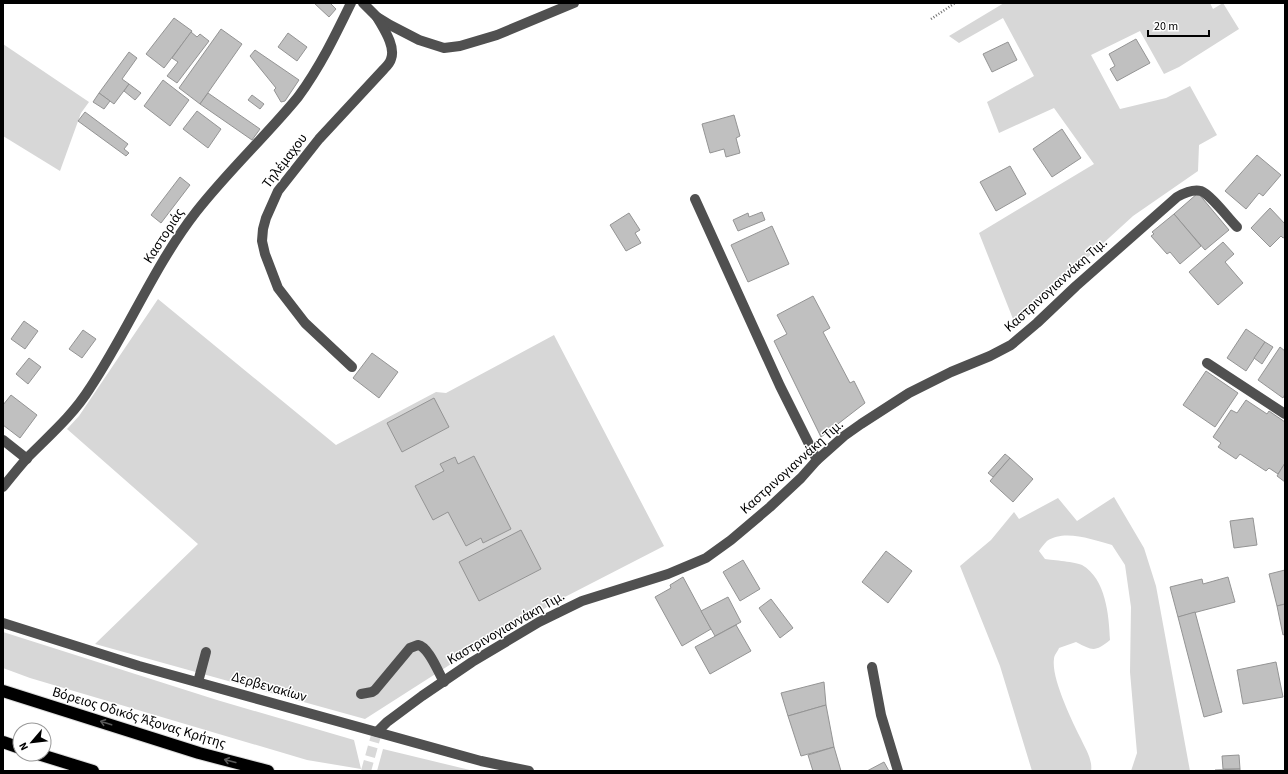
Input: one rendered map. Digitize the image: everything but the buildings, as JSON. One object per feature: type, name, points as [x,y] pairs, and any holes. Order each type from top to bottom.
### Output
[{"type":"highway","name":"Βόρειος Οδικός Άξονας Κρήτης","points":[[3,691],[199,753],[268,771]]},
{"type":"highway","points":[[52,758],[93,771]]},
{"type":"street","name":"Καστοριάς","points":[[3,487],[27,459],[72,413],[90,388],[119,341],[160,266],[181,233],[221,182],[287,110],[306,86],[328,50],[351,3]]},
{"type":"street","name":"Τηλέμαχου","points":[[363,3],[377,17],[419,40],[444,48],[452,48],[497,35],[574,3]]},
{"type":"street","name":"Τηλέμαχου","points":[[352,367],[305,323],[278,288],[265,254],[262,241],[266,218],[278,191],[319,139],[384,70],[390,61],[392,52],[391,46],[377,17]]},
{"type":"street","name":"Καστρινογιαννάκη Τιμ.","points":[[377,732],[387,722],[444,682],[504,643],[567,608],[592,597],[675,572],[706,558],[731,540],[770,507],[801,478],[817,460],[844,436],[861,424],[909,393],[1011,345],[1177,197],[1195,191],[1205,193],[1237,227]]},
{"type":"street","points":[[695,199],[780,386],[817,460]]},
{"type":"street","points":[[1207,363],[1285,414]]},
{"type":"street","points":[[3,440],[27,459]]},
{"type":"street","name":"Δερβενακίων","points":[[3,623],[139,666],[481,761],[529,771]]},
{"type":"street","points":[[361,694],[375,690],[410,648],[418,645],[424,647],[429,653],[444,682]]},
{"type":"street","points":[[198,682],[206,652]]},
{"type":"street","points":[[872,667],[881,715],[898,771]]},
{"type":"path","points":[[931,19],[955,3]]},
{"type":"shaded area","points":[[1004,3],[1210,3],[1213,9],[1223,3],[1239,29],[1179,67],[1164,74],[1140,31],[1091,55],[1120,109],[1166,98],[1190,86],[1217,135],[1199,145],[1198,171],[1133,216],[1015,324],[979,233],[1094,164],[1054,108],[999,133],[987,102],[1034,76],[1003,18],[959,43],[949,36]]},
{"type":"shaded area","points":[[3,44],[89,102],[81,113],[60,171],[3,136]]},
{"type":"shaded area","points":[[158,299],[336,445],[436,392],[446,393],[554,335],[664,546],[559,600],[462,657],[365,719],[95,644],[198,544],[67,429],[79,416]]},
{"type":"shaded area","points":[[1114,497],[1144,548],[1156,586],[1190,771],[1131,771],[1137,753],[1130,672],[1131,607],[1125,565],[1112,545],[1088,538],[1062,536],[1047,541],[1039,551],[1045,559],[1079,564],[1090,571],[1101,588],[1105,598],[1109,620],[1110,640],[1101,647],[1094,649],[1076,642],[1059,648],[1054,659],[1054,667],[1059,688],[1088,754],[1091,763],[1091,771],[1032,771],[1000,666],[960,566],[991,540],[1014,512],[1019,519],[1058,498],[1077,521]]},
{"type":"shaded area","points":[[3,632],[217,700],[354,740],[361,769],[307,760],[30,678],[3,668]]},
{"type":"shaded area","points":[[383,749],[474,771],[377,771]]},
{"type":"tunnel","points":[[366,771],[377,732]]}]
